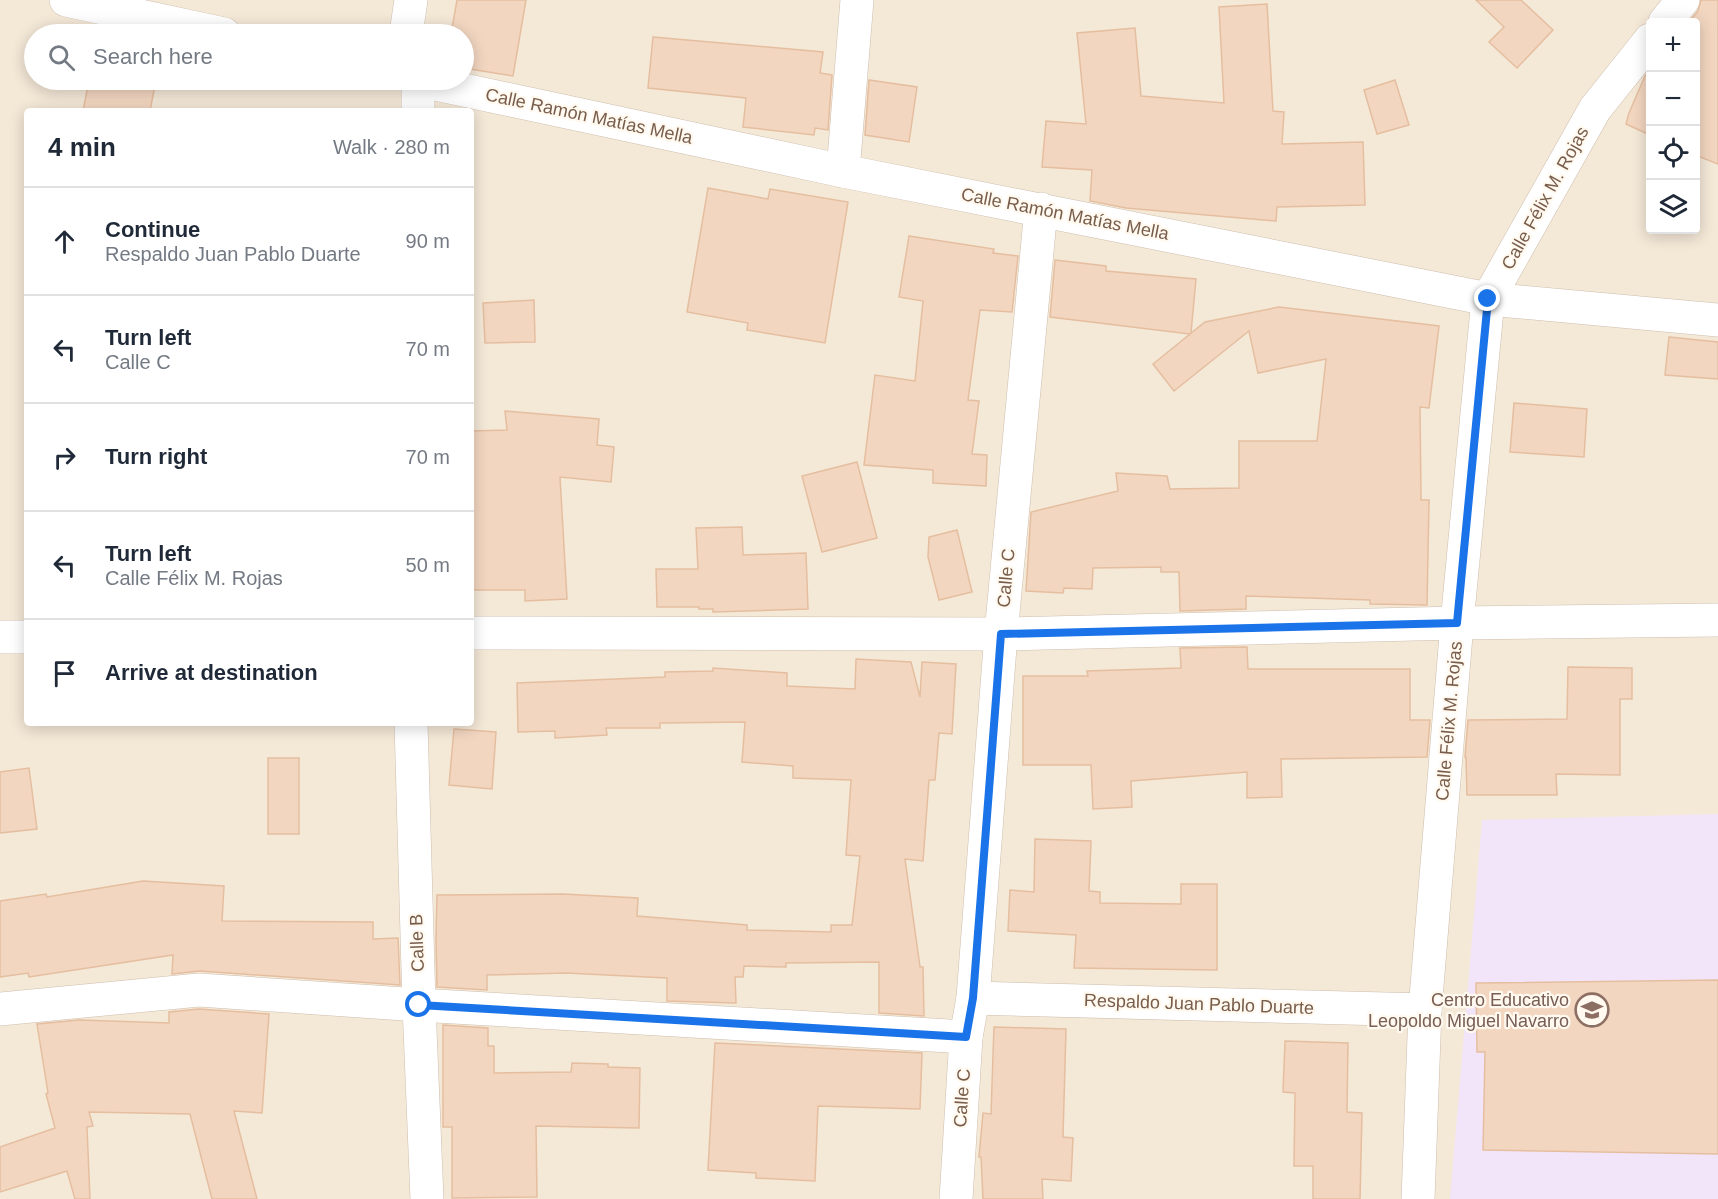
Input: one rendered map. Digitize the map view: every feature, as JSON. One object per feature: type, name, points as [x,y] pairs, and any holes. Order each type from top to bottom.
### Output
[{"type":"street","points":[[66,0],[108,4],[185,24]]},
{"type":"street","points":[[407,24],[411,0]]},
{"type":"street","points":[[843,171],[857,0]]},
{"type":"street","points":[[1668,18],[1683,0]]},
{"type":"street","name":"Calle Félix M. Rojas","points":[[1418,1199],[1425,1010],[1457,623],[1488,299],[1595,109],[1646,45]]},
{"type":"street","points":[[417,108],[418,90]]},
{"type":"street","name":"Calle Ramón Matías Mella","points":[[465,90],[843,171],[1488,299],[1718,320]]},
{"type":"street","name":"Calle C","points":[[956,1199],[966,1037],[973,998],[1001,634],[1041,209]]},
{"type":"street","points":[[474,633],[1001,634],[1457,623],[1718,620]]},
{"type":"street","points":[[0,637],[24,637]]},
{"type":"street","name":"Calle B","points":[[411,726],[427,1199]]},
{"type":"street","points":[[0,1010],[199,990],[966,1037]]},
{"type":"street","name":"Respaldo Juan Pablo Duarte","points":[[973,998],[1425,1010]]},
{"type":"shaded area","points":[[0,0],[1718,0],[1718,1199],[0,1199]]},
{"type":"shaded area","name":"Centro Educativo Leopoldo Miguel Navarro","points":[[1718,814],[1718,1199],[1450,1199],[1482,820]]},
{"type":"building","points":[[457,0],[526,0],[513,76],[474,70],[474,24],[453,24]]},
{"type":"building","points":[[1476,0],[1521,0],[1553,30],[1517,68],[1489,42],[1504,27]]},
{"type":"building","points":[[1701,0],[1718,0],[1718,164],[1700,157],[1700,18],[1692,18],[1698,11]]},
{"type":"building","points":[[1267,4],[1273,111],[1284,112],[1282,144],[1363,142],[1365,205],[1277,207],[1276,221],[1126,208],[1090,201],[1092,170],[1042,167],[1046,121],[1086,124],[1077,33],[1135,28],[1141,96],[1224,103],[1219,7]]},
{"type":"building","points":[[653,37],[823,52],[820,73],[832,75],[828,130],[815,128],[814,135],[743,127],[746,98],[648,88]]},
{"type":"building","points":[[1646,75],[1646,133],[1626,124]]},
{"type":"building","points":[[869,80],[917,87],[909,142],[865,135]]},
{"type":"building","points":[[1395,80],[1409,125],[1377,134],[1364,90]]},
{"type":"building","points":[[87,90],[154,90],[151,108],[84,108]]},
{"type":"building","points":[[708,188],[768,199],[770,189],[848,202],[825,343],[747,330],[748,323],[687,312]]},
{"type":"building","points":[[909,236],[994,249],[993,253],[1018,256],[1012,312],[980,310],[968,400],[979,401],[972,454],[987,455],[986,486],[933,483],[933,470],[864,465],[875,375],[915,381],[923,301],[899,297]]},
{"type":"building","points":[[1055,260],[1106,266],[1106,271],[1196,279],[1191,333],[1205,322],[1279,307],[1439,326],[1429,408],[1420,407],[1421,500],[1429,500],[1427,605],[1370,604],[1370,600],[1246,596],[1246,609],[1180,611],[1179,572],[1161,572],[1161,567],[1093,568],[1092,589],[1064,588],[1063,593],[1026,591],[1031,512],[1118,491],[1116,473],[1167,476],[1170,489],[1239,488],[1239,441],[1317,441],[1326,359],[1258,373],[1249,331],[1174,391],[1153,364],[1190,334],[1050,317]]},
{"type":"building","points":[[534,300],[535,342],[485,343],[483,303]]},
{"type":"building","points":[[1669,337],[1718,342],[1718,379],[1665,375]]},
{"type":"building","points":[[1514,403],[1587,409],[1584,457],[1510,452]]},
{"type":"building","points":[[505,411],[599,419],[597,445],[614,447],[611,482],[560,477],[567,599],[525,601],[525,590],[474,590],[474,431],[507,430]]},
{"type":"building","points":[[857,462],[877,538],[822,552],[802,476]]},
{"type":"building","points":[[742,527],[743,555],[806,553],[808,609],[713,612],[713,609],[699,609],[699,607],[657,607],[656,569],[698,569],[696,528]]},
{"type":"building","points":[[957,530],[972,592],[939,600],[928,557],[929,537]]},
{"type":"building","points":[[1247,647],[1248,669],[1410,669],[1410,720],[1430,720],[1427,757],[1281,759],[1282,797],[1247,798],[1247,772],[1131,781],[1132,807],[1093,809],[1091,765],[1023,765],[1023,676],[1088,676],[1087,671],[1181,668],[1180,648]]},
{"type":"building","points":[[856,659],[911,662],[920,697],[922,662],[956,664],[952,734],[939,733],[935,780],[929,780],[923,861],[905,859],[920,967],[923,967],[924,1016],[879,1013],[879,962],[786,963],[786,967],[744,966],[743,977],[735,977],[736,1003],[667,1001],[667,978],[566,973],[487,975],[487,990],[437,987],[437,895],[563,894],[638,898],[637,916],[747,925],[747,930],[831,932],[831,925],[852,925],[860,856],[846,855],[851,780],[793,778],[793,766],[742,762],[745,722],[660,723],[660,728],[606,728],[607,735],[555,738],[555,731],[518,732],[517,683],[665,677],[665,672],[713,671],[713,668],[787,673],[787,686],[855,689]]},
{"type":"building","points":[[1568,667],[1632,668],[1632,699],[1620,699],[1620,775],[1556,774],[1557,795],[1467,795],[1465,757],[1468,720],[1567,719]]},
{"type":"building","points":[[454,729],[496,732],[492,789],[449,785]]},
{"type":"building","points":[[268,758],[299,758],[299,834],[268,834]]},
{"type":"building","points":[[29,768],[37,829],[0,833],[0,772]]},
{"type":"building","points":[[1035,839],[1091,841],[1089,891],[1100,892],[1100,903],[1181,904],[1181,884],[1217,884],[1217,970],[1074,968],[1076,935],[1008,931],[1010,890],[1034,892]]},
{"type":"building","points":[[143,881],[224,886],[222,921],[373,922],[373,939],[398,938],[400,985],[200,971],[172,974],[173,955],[29,977],[28,973],[0,977],[0,901],[46,894],[47,897]]},
{"type":"building","points":[[1718,980],[1718,1154],[1483,1150],[1485,1052],[1477,1052],[1476,983]]},
{"type":"building","points":[[199,1009],[269,1014],[262,1113],[234,1111],[257,1199],[212,1199],[190,1114],[89,1112],[93,1126],[87,1127],[90,1199],[75,1199],[67,1171],[0,1192],[0,1147],[55,1128],[46,1094],[48,1093],[37,1024],[79,1020],[169,1023],[169,1012]]},
{"type":"building","points":[[443,1025],[488,1028],[488,1046],[494,1046],[494,1073],[571,1072],[572,1063],[640,1068],[639,1128],[536,1126],[537,1197],[452,1198],[452,1127],[443,1127]]},
{"type":"building","points":[[994,1027],[1066,1029],[1063,1137],[1073,1138],[1071,1181],[1042,1179],[1043,1199],[983,1199],[981,1157],[979,1157],[983,1113],[991,1114]]},
{"type":"building","points":[[1285,1041],[1348,1043],[1347,1112],[1362,1113],[1360,1199],[1313,1199],[1313,1166],[1294,1166],[1295,1093],[1283,1092]]},
{"type":"building","points":[[715,1043],[922,1053],[920,1109],[818,1106],[815,1181],[756,1178],[756,1173],[708,1170]]},
{"type":"place","name":"Centro Educativo Leopoldo Miguel Navarro","points":[[1592,1010]]},
{"type":"route","points":[[419,1005],[966,1037],[973,998],[1001,634],[1457,623],[1488,299]]}]
